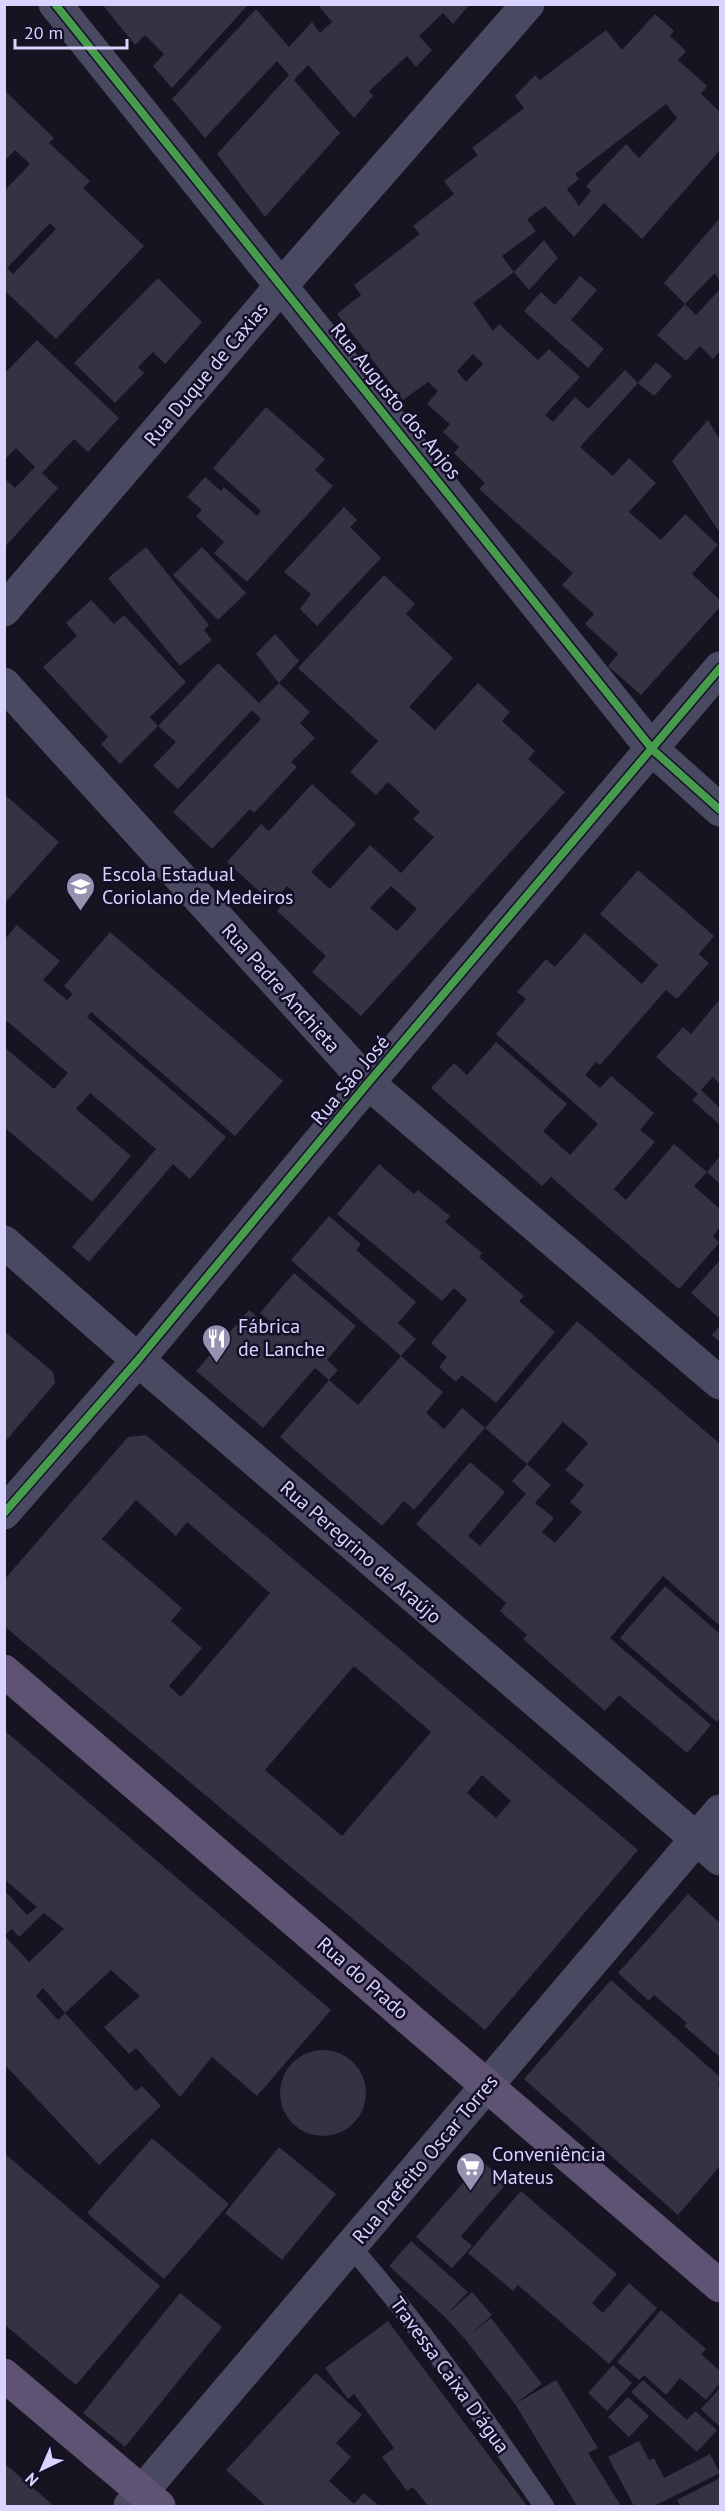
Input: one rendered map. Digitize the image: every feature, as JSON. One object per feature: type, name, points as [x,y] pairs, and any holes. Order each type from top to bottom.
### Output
[{"type":"main road","name":"Rua do Prado","points":[[4,1671],[720,2286]]},
{"type":"main road","points":[[4,2375],[143,2502]]},
{"type":"street","name":"Rua Augusto dos Anjos","points":[[55,4],[653,750],[720,810]]},
{"type":"street","name":"Rua Duque de Caxias","points":[[4,610],[282,285],[528,4]]},
{"type":"street","name":"Rua São José","points":[[4,1513],[138,1360],[368,1083],[720,669]]},
{"type":"street","name":"Rua Padre Anchieta","points":[[4,684],[368,1083],[720,1383]]},
{"type":"street","name":"Rua Peregrino de Araújo","points":[[4,1242],[138,1360],[709,1849]]},
{"type":"street","name":"Rua Prefeito Oscar Torres","points":[[143,2502],[351,2247],[488,2085],[709,1849],[720,1811]]},
{"type":"lane","name":"Travessa Caixa D'água","points":[[351,2247],[396,2298],[444,2360],[544,2506]]},
{"type":"building","points":[[102,4],[249,4],[172,88],[153,66],[164,54],[145,35],[135,45]]},
{"type":"building","points":[[317,4],[470,4],[453,24],[443,13],[419,36],[432,50],[416,67],[407,56],[369,91],[373,96],[354,118],[308,65],[294,80],[340,133],[265,217],[217,154],[289,75],[277,61],[205,138],[172,99],[256,9],[289,47],[312,22],[320,33],[332,22]]},
{"type":"building","points":[[655,14],[674,31],[670,36],[686,51],[678,60],[707,86],[701,94],[720,112],[720,150],[642,239],[604,203],[574,237],[545,206],[527,219],[536,231],[502,256],[514,272],[473,303],[493,331],[499,324],[538,360],[549,349],[580,377],[545,415],[553,422],[575,397],[588,409],[625,370],[638,383],[580,447],[613,476],[629,458],[656,483],[629,512],[661,540],[685,514],[718,545],[692,574],[720,600],[720,607],[641,695],[608,666],[618,654],[585,624],[594,614],[562,585],[573,573],[479,489],[485,483],[454,453],[459,447],[443,432],[450,424],[427,404],[438,391],[428,382],[403,400],[337,314],[361,295],[354,285],[420,234],[413,226],[454,194],[444,181],[478,155],[472,148],[524,108],[515,96],[535,75],[540,80],[606,30],[622,50]],"holes":[[[666,104],[677,118],[639,158],[626,144],[586,186],[591,191],[579,206],[567,189],[579,179],[575,174]],[[473,354],[483,364],[466,382],[457,371]]]},
{"type":"building","points":[[4,90],[54,138],[49,143],[90,181],[83,188],[144,246],[56,339],[4,290],[4,191],[30,164],[15,150],[4,161]],"holes":[[[50,223],[56,229],[13,274],[7,268]]]},
{"type":"building","points":[[720,218],[720,282],[715,273],[685,304],[664,283]]},
{"type":"building","points":[[544,240],[558,258],[529,290],[514,272]]},
{"type":"building","points":[[580,276],[597,290],[571,320],[604,349],[588,368],[524,311],[541,292],[555,305]]},
{"type":"building","points":[[158,278],[202,322],[165,364],[153,352],[138,367],[144,373],[115,403],[74,363]]},
{"type":"building","points":[[720,289],[720,351],[713,359],[700,346],[686,361],[657,335],[685,304],[696,315]]},
{"type":"building","points":[[37,340],[119,418],[88,452],[74,439],[42,473],[58,488],[4,548],[4,478],[15,488],[35,467],[16,448],[4,460],[4,374]]},
{"type":"building","points":[[656,362],[672,376],[654,396],[638,383]]},
{"type":"building","points":[[266,407],[325,459],[315,470],[333,486],[247,582],[214,553],[224,542],[196,516],[202,510],[187,497],[205,477],[221,491],[224,487],[257,516],[261,511],[213,468]]},
{"type":"building","points":[[708,420],[720,440],[720,533],[672,461]]},
{"type":"building","points":[[344,507],[357,520],[350,527],[381,558],[317,626],[300,609],[311,594],[284,572]]},
{"type":"building","points":[[146,547],[209,625],[204,630],[212,640],[180,666],[108,578]]},
{"type":"building","points":[[202,547],[246,593],[218,620],[173,575]]},
{"type":"building","points":[[384,575],[415,604],[406,614],[453,658],[409,707],[435,730],[478,683],[510,712],[502,721],[535,751],[528,759],[565,792],[361,1016],[312,972],[326,956],[277,911],[294,892],[287,886],[272,903],[227,862],[261,824],[269,831],[312,784],[356,824],[311,872],[330,889],[370,845],[401,873],[434,837],[413,819],[420,812],[388,782],[376,795],[350,772],[378,741],[298,668]],"holes":[[[391,886],[417,909],[397,931],[370,908]]]},
{"type":"building","points":[[91,600],[114,624],[124,615],[186,682],[150,717],[158,726],[120,764],[101,744],[108,737],[43,667],[77,636],[66,623]]},
{"type":"building","points":[[275,634],[299,661],[279,683],[256,654]]},
{"type":"building","points":[[218,663],[259,703],[279,683],[310,712],[300,723],[315,738],[291,762],[297,767],[254,813],[250,809],[212,849],[173,812],[261,719],[252,710],[178,789],[153,766],[176,742],[158,726]]},
{"type":"building","points":[[4,794],[59,842],[4,904]]},
{"type":"building","points":[[638,870],[714,936],[699,954],[709,963],[677,999],[666,990],[600,1065],[596,1062],[585,1075],[600,1088],[611,1076],[654,1113],[640,1130],[655,1142],[614,1189],[626,1200],[674,1144],[707,1172],[694,1186],[720,1209],[720,1227],[713,1236],[719,1243],[679,1289],[551,1177],[542,1186],[431,1088],[454,1063],[467,1075],[496,1042],[567,1104],[543,1131],[570,1155],[598,1124],[496,1034],[526,999],[517,992],[546,959],[555,967],[585,933],[642,984],[658,965],[600,914]]},
{"type":"building","points":[[17,925],[60,961],[43,980],[67,1000],[73,994],[64,986],[110,932],[283,1081],[235,1136],[91,1012],[87,1017],[226,1137],[190,1179],[173,1164],[89,1262],[72,1247],[156,1149],[90,1093],[76,1109],[131,1156],[92,1202],[4,1127],[4,1047],[54,1089],[68,1073],[7,1021],[4,1025],[4,940]]},
{"type":"building","points":[[720,999],[720,1084],[713,1077],[701,1090],[720,1108],[720,1125],[692,1100],[698,1094],[656,1057],[683,1027],[691,1034]]},
{"type":"building","points":[[720,1156],[720,1184],[707,1172]]},
{"type":"building","points":[[379,1164],[414,1194],[418,1190],[450,1216],[445,1222],[482,1253],[479,1257],[524,1296],[519,1301],[555,1332],[496,1403],[462,1375],[456,1382],[439,1367],[447,1357],[431,1343],[467,1300],[454,1288],[442,1301],[337,1214]]},
{"type":"building","points":[[329,1216],[361,1244],[356,1250],[416,1302],[398,1323],[416,1339],[401,1356],[291,1260]]},
{"type":"building","points":[[720,1260],[720,1319],[691,1293]]},
{"type":"building","points":[[294,1273],[356,1326],[327,1360],[338,1370],[329,1380],[315,1368],[263,1428],[196,1371],[249,1310],[268,1327],[271,1322],[260,1313]]},
{"type":"building","points":[[577,1321],[720,1444],[720,1626],[663,1576],[610,1638],[711,1725],[687,1753],[619,1695],[605,1711],[523,1639],[527,1635],[500,1611],[506,1603],[416,1524],[470,1462],[505,1492],[468,1536],[480,1546],[526,1494],[512,1481],[527,1464],[485,1428]],"holes":[[[563,1422],[588,1443],[565,1470],[584,1485],[570,1502],[582,1512],[555,1543],[542,1532],[554,1518],[535,1503],[551,1485],[527,1464]]]},
{"type":"building","points":[[720,1325],[720,1342],[712,1335]]},
{"type":"building","points":[[4,1331],[53,1372],[55,1383],[4,1443]]},
{"type":"building","points":[[401,1356],[443,1392],[426,1413],[444,1429],[462,1408],[485,1428],[414,1510],[404,1501],[382,1526],[280,1437],[329,1380],[358,1405]]},
{"type":"building","points":[[146,1435],[638,1850],[485,2030],[4,1626],[4,1580],[128,1437]],"holes":[[[136,1500],[176,1536],[187,1522],[270,1593],[181,1697],[169,1686],[202,1648],[171,1621],[182,1608],[102,1539]],[[354,1666],[431,1732],[342,1836],[265,1770]],[[482,1775],[511,1801],[496,1818],[467,1793]]]},
{"type":"building","points":[[665,1586],[720,1634],[720,1718],[717,1722],[620,1638]]},
{"type":"building","points":[[4,1730],[331,2010],[257,2096],[212,2057],[180,2097],[136,2048],[129,2054],[104,2027],[140,1996],[111,1970],[65,2013],[136,2091],[142,2086],[161,2106],[99,2165],[4,2064],[4,1935],[29,1962],[64,1929],[44,1913],[19,1937],[12,1929],[5,1935],[6,1892],[27,1915],[37,1907],[4,1879]],"holes":[[[43,1988],[65,2013],[58,2020],[36,1996]]]},
{"type":"building","points":[[688,1894],[720,1923],[720,2057],[684,2026],[687,2023],[654,1995],[649,2001],[618,1973]]},
{"type":"building","points":[[611,1980],[720,2077],[718,2086],[720,2089],[720,2166],[678,2215],[524,2079]]},
{"type":"building","points":[[323,2050],[339,2054],[353,2063],[362,2077],[366,2093],[362,2109],[353,2123],[339,2132],[323,2136],[307,2132],[293,2123],[284,2109],[280,2093],[284,2077],[293,2063],[307,2054]]},
{"type":"building","points":[[152,2138],[229,2204],[164,2279],[87,2213]]},
{"type":"building","points":[[279,2147],[336,2194],[282,2260],[225,2213]]},
{"type":"building","points":[[4,2153],[160,2286],[76,2385],[4,2324]]},
{"type":"building","points":[[482,2161],[507,2183],[461,2236],[472,2246],[452,2268],[416,2237]]},
{"type":"building","points":[[521,2191],[617,2274],[592,2303],[603,2313],[629,2283],[657,2308],[609,2364],[518,2285],[513,2291],[468,2253]]},
{"type":"building","points":[[411,2241],[468,2292],[446,2315],[472,2292],[492,2315],[471,2334],[491,2318],[542,2384],[515,2404],[445,2317],[389,2266]]},
{"type":"building","points":[[180,2293],[222,2327],[125,2447],[83,2413]]},
{"type":"building","points":[[661,2310],[706,2349],[701,2354],[720,2371],[720,2383],[706,2400],[680,2378],[666,2395],[644,2375],[639,2380],[617,2362]]},
{"type":"building","points":[[388,2321],[527,2506],[428,2506],[413,2487],[407,2491],[382,2457],[394,2448],[354,2394],[348,2399],[325,2368]]},
{"type":"building","points":[[613,2365],[632,2383],[607,2411],[588,2393]]},
{"type":"building","points":[[316,2373],[362,2415],[336,2443],[351,2457],[329,2481],[354,2504],[364,2493],[379,2506],[266,2506],[226,2470]]},
{"type":"building","points":[[556,2380],[598,2448],[588,2453],[621,2506],[577,2506],[515,2404]]},
{"type":"building","points":[[643,2380],[687,2420],[695,2411],[717,2430],[697,2452],[631,2392]]},
{"type":"building","points":[[720,2388],[720,2427],[701,2409]]},
{"type":"building","points":[[628,2397],[649,2416],[629,2437],[608,2417]]},
{"type":"building","points":[[639,2441],[649,2460],[654,2458],[664,2478],[710,2454],[720,2473],[654,2506],[634,2506],[608,2457]]},
{"type":"building","points":[[4,2464],[11,2469],[54,2506],[4,2506]]},
{"type":"building","points":[[720,2478],[720,2506],[680,2506],[677,2500]]},
{"type":"cycle path","points":[[55,4],[653,750],[720,810]]},
{"type":"cycle path","points":[[4,1513],[138,1360],[368,1083],[720,668]]},
{"type":"place","name":"Escola Estadual Coriolano de Medeiros","points":[[81,912]]},
{"type":"place","name":"Fábrica de Lanche","points":[[217,1364]]},
{"type":"place","name":"Conveniência Mateus","points":[[471,2192]]}]
